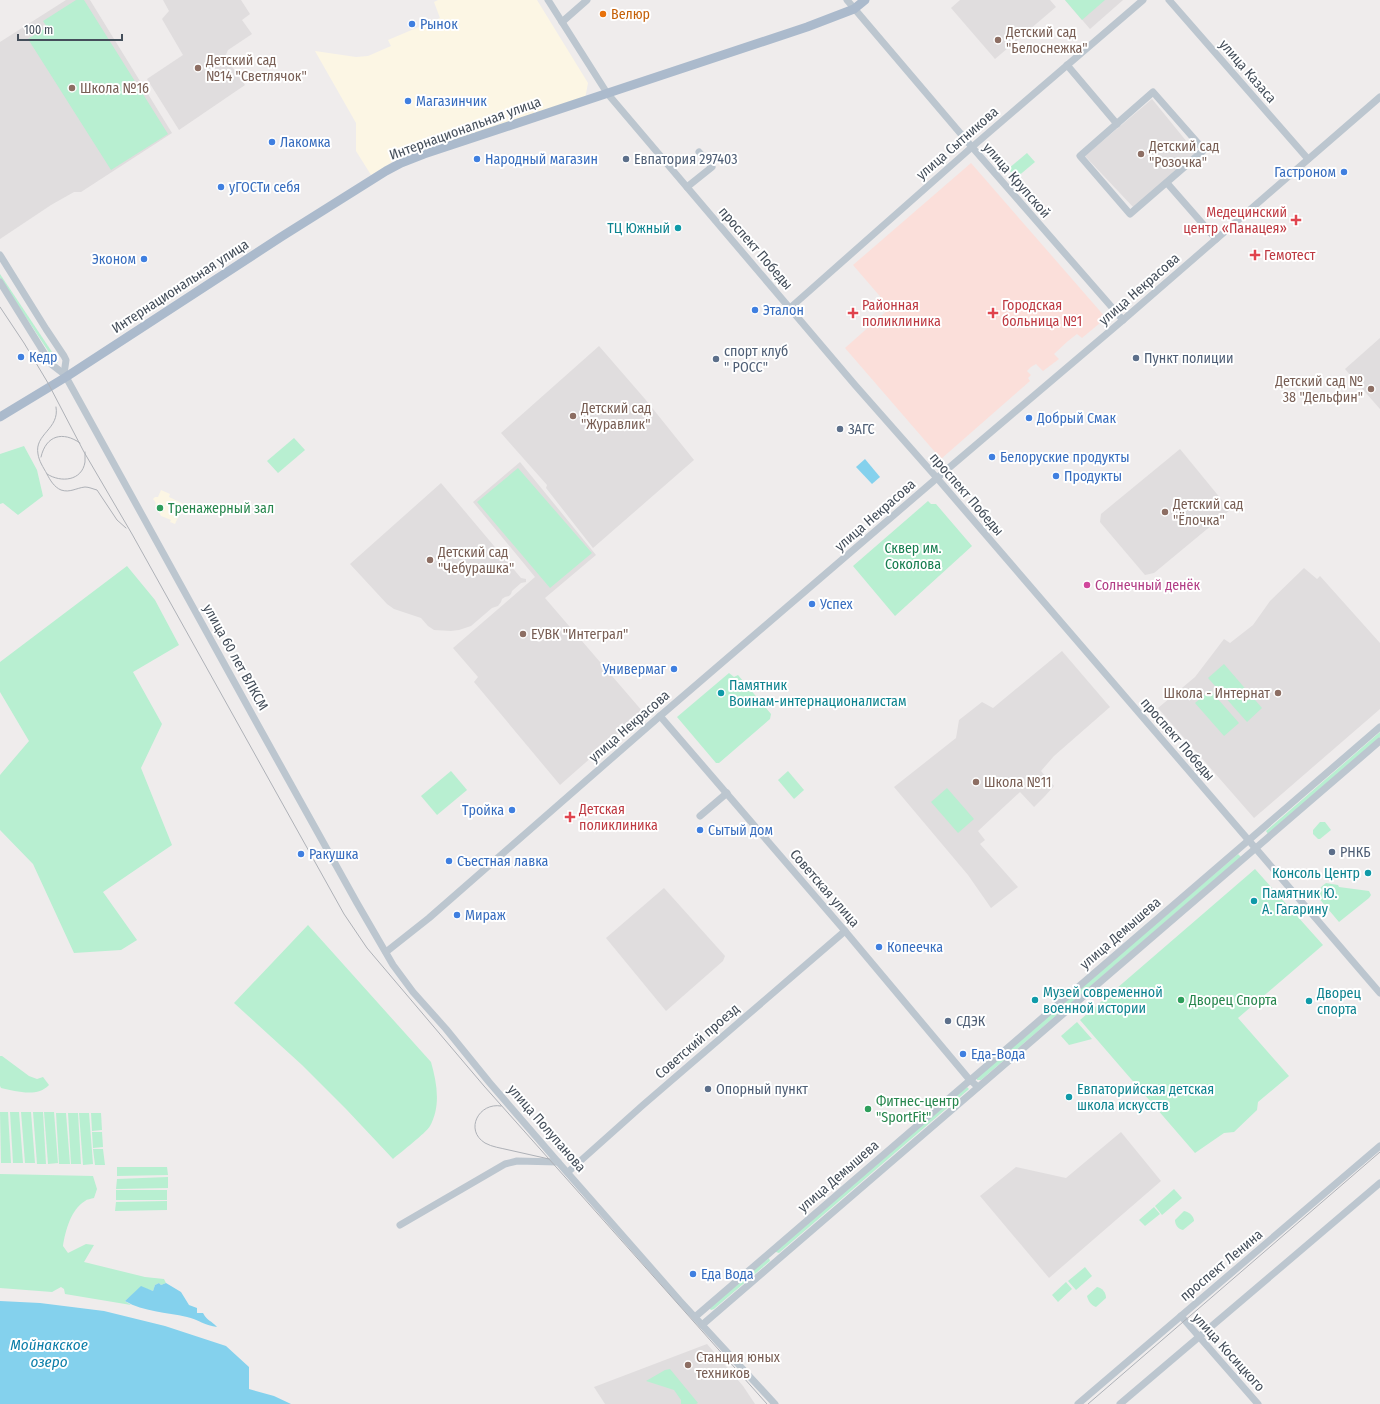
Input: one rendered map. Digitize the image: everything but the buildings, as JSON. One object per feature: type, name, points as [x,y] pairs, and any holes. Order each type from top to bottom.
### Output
[{"type":"main road","name":"Интернациональная улица","points":[[0,417],[281,237],[396,166],[424,154],[492,131],[807,27],[854,9],[865,0]]},
{"type":"street","name":"проспект Победы","points":[[548,0],[607,94],[855,385],[937,478],[1380,993]]},
{"type":"street","points":[[562,22],[587,0]]},
{"type":"street","name":"улица Крупской","points":[[847,0],[972,147],[1123,320]]},
{"type":"street","name":"улица Сытникова","points":[[790,308],[972,147],[1142,0]]},
{"type":"street","name":"улица Казаса","points":[[1169,0],[1308,159]]},
{"type":"street","points":[[1067,65],[1117,124]]},
{"type":"street","points":[[1153,92],[1204,150],[1130,214],[1080,156],[1117,124],[1153,92]]},
{"type":"street","name":"улица Некрасова","points":[[386,952],[429,918],[660,716],[1123,320],[1380,97]]},
{"type":"street","points":[[687,187],[712,167],[699,152]]},
{"type":"street","points":[[1167,183],[1216,239]]},
{"type":"street","name":"улица 60 лет ВЛКСМ","points":[[0,255],[64,356],[66,360],[65,375]]},
{"type":"street","name":"улица 60 лет ВЛКСМ","points":[[0,282],[51,364],[65,375],[357,903],[386,952]]},
{"type":"street","name":"Советская улица","points":[[660,716],[845,931],[969,1079],[978,1087]]},
{"type":"street","name":"улица Демышева","points":[[695,1316],[1380,727]]},
{"type":"street","name":"улица Демышева","points":[[702,1325],[1380,741]]},
{"type":"street","points":[[700,816],[727,793]]},
{"type":"street","name":"Советский проезд","points":[[568,1172],[643,1105],[845,931]]},
{"type":"street","name":"улица Полупанова","points":[[386,952],[393,965],[413,992],[446,1029],[489,1082],[702,1325]]},
{"type":"street","name":"проспект Ленина","points":[[1078,1404],[1380,1146]]},
{"type":"street","points":[[400,1225],[505,1164],[517,1161],[558,1162]]},
{"type":"street","points":[[1120,1404],[1380,1183]]},
{"type":"street","points":[[770,1252],[776,1260]]},
{"type":"street","name":"улица Косицкого","points":[[1181,1316],[1258,1404]]},
{"type":"street","points":[[702,1325],[775,1404]]},
{"type":"shaded area","name":"Школа №16","points":[[66,0],[90,0],[172,133],[81,192],[74,192],[51,205],[0,239],[0,42]]},
{"type":"shaded area","name":"Детский сад №14 \"Светлячок\"","points":[[163,0],[241,0],[250,14],[242,20],[252,34],[228,50],[225,57],[245,85],[179,130],[147,79],[183,55],[162,19],[169,11]]},
{"type":"shaded area","points":[[438,0],[537,0],[588,83],[585,99],[392,162],[371,175],[356,151],[356,123],[315,51],[356,57],[368,56],[391,46],[388,40],[440,18],[434,2]]},
{"type":"shaded area","name":"Детский сад \"Белоснежка\"","points":[[960,0],[1050,0],[1056,7],[995,59],[951,8]]},
{"type":"shaded area","points":[[1065,0],[1123,0],[1090,29]]},
{"type":"shaded area","name":"Детский сад \"Розочка\"","points":[[1152,99],[1196,153],[1134,208],[1085,156]]},
{"type":"shaded area","name":"Городская больница №1","points":[[971,163],[1106,318],[1082,338],[1077,334],[1068,341],[1054,354],[1059,359],[1043,371],[1036,364],[1031,367],[1027,371],[1031,375],[1028,378],[1030,381],[941,459],[845,348],[890,308],[853,265]]},
{"type":"shaded area","name":"Детский сад № 38 \"Дельфин\"","points":[[1380,338],[1380,409],[1345,369]]},
{"type":"shaded area","points":[[599,346],[645,399],[694,460],[593,548],[546,488],[547,485],[501,433]]},
{"type":"shaded area","name":"Детский сад \"Ёлочка\"","points":[[1180,449],[1230,510],[1154,573],[1145,575],[1100,522],[1101,514]]},
{"type":"shaded area","name":"ЕУВК \"Интеграл\"","points":[[520,462],[596,555],[545,598],[643,712],[560,785],[474,682],[478,677],[453,648],[535,577],[473,502]]},
{"type":"shaded area","name":"Детский сад \"Чебурашка\"","points":[[441,483],[521,578],[526,579],[526,582],[521,583],[509,596],[502,599],[498,606],[492,608],[471,626],[451,631],[434,630],[421,618],[394,609],[387,604],[350,564]]},
{"type":"shaded area","points":[[161,490],[170,494],[169,497],[184,504],[175,524],[170,522],[171,520],[161,516],[155,505],[156,503],[153,499],[158,497]]},
{"type":"shaded area","name":"Школа - Интернат","points":[[1304,568],[1317,579],[1320,576],[1380,643],[1380,709],[1254,818],[1158,708],[1195,677],[1224,639],[1230,643],[1253,625],[1270,601]]},
{"type":"shaded area","name":"Школа №11","points":[[1062,651],[1110,707],[1054,756],[1041,771],[1054,786],[1034,807],[1020,792],[978,831],[985,840],[980,844],[1018,887],[991,908],[968,875],[894,787],[956,738],[959,720],[982,702],[993,708]]},
{"type":"shaded area","points":[[664,888],[725,956],[723,961],[666,1011],[606,938]]},
{"type":"shaded area","points":[[1121,1132],[1161,1181],[1049,1278],[980,1196],[1016,1167],[1066,1178]]},
{"type":"shaded area","name":"Станция юных техников","points":[[707,1344],[743,1386],[755,1404],[605,1404],[594,1387]]},
{"type":"green space","points":[[76,0],[84,0],[168,134],[111,170],[28,39],[47,27],[43,21]]},
{"type":"green space","points":[[1065,0],[1105,0],[1082,20]]},
{"type":"green space","points":[[1027,153],[1035,162],[1016,178],[1008,169]]},
{"type":"green space","points":[[0,274],[58,363],[56,363],[0,278]]},
{"type":"green space","points":[[294,438],[305,450],[278,473],[267,461]]},
{"type":"green space","points":[[24,446],[37,470],[43,496],[18,515],[3,503],[0,504],[0,454]]},
{"type":"green space","points":[[518,468],[592,553],[550,588],[477,502]]},
{"type":"green space","name":"Сквер им. Соколова","points":[[928,501],[931,504],[936,504],[972,546],[895,616],[853,566]]},
{"type":"green space","points":[[127,566],[155,600],[179,645],[133,672],[162,724],[141,768],[172,845],[103,892],[137,940],[121,950],[74,953],[33,864],[0,830],[0,775],[29,741],[0,692],[0,662]]},
{"type":"green space","points":[[1224,664],[1262,708],[1247,722],[1208,678]]},
{"type":"green space","points":[[729,673],[734,677],[738,675],[771,714],[770,719],[719,763],[716,763],[677,717]]},
{"type":"green space","points":[[1210,690],[1239,723],[1224,736],[1195,703]]},
{"type":"green space","points":[[1380,732],[1380,737],[1268,834],[1266,831]]},
{"type":"green space","points":[[451,771],[467,790],[437,815],[421,796]]},
{"type":"green space","points":[[788,771],[804,790],[794,799],[778,780]]},
{"type":"green space","points":[[947,788],[974,819],[958,833],[931,802]]},
{"type":"green space","points":[[1320,822],[1325,822],[1331,830],[1318,839],[1313,834],[1313,830]]},
{"type":"green space","points":[[1238,854],[1241,857],[981,1080],[977,1080],[977,1076]]},
{"type":"green space","name":"Дворец Спорта","points":[[1255,869],[1323,945],[1238,1018],[1289,1076],[1258,1102],[1257,1110],[1234,1132],[1224,1133],[1195,1153],[1080,1020]]},
{"type":"green space","points":[[1326,883],[1338,885],[1339,887],[1369,891],[1371,895],[1339,922],[1317,896],[1321,887]]},
{"type":"green space","points":[[308,925],[431,1062],[437,1094],[436,1111],[430,1126],[424,1133],[393,1159],[302,1065],[234,1003]]},
{"type":"green space","points":[[1077,1022],[1092,1039],[1069,1045],[1061,1036]]},
{"type":"green space","points":[[0,1056],[29,1076],[37,1079],[43,1077],[49,1085],[44,1089],[32,1092],[20,1092],[1,1088]]},
{"type":"green space","points":[[967,1087],[969,1089],[968,1090],[779,1253],[776,1252],[776,1250]]},
{"type":"green space","points":[[0,1112],[8,1112],[11,1163],[1,1163]]},
{"type":"green space","points":[[10,1112],[19,1112],[23,1163],[13,1163]]},
{"type":"green space","points":[[21,1112],[31,1112],[35,1163],[25,1163]]},
{"type":"green space","points":[[33,1112],[43,1112],[46,1164],[37,1164]]},
{"type":"green space","points":[[44,1112],[54,1112],[58,1163],[48,1164]]},
{"type":"green space","points":[[56,1113],[66,1113],[70,1164],[59,1164]]},
{"type":"green space","points":[[68,1113],[78,1113],[81,1164],[71,1164]]},
{"type":"green space","points":[[79,1113],[89,1113],[93,1164],[83,1165]]},
{"type":"green space","points":[[91,1113],[101,1113],[102,1130],[92,1131]]},
{"type":"green space","points":[[92,1132],[102,1132],[103,1147],[93,1148]]},
{"type":"green space","points":[[93,1149],[103,1149],[105,1165],[95,1165]]},
{"type":"green space","points":[[117,1167],[167,1167],[168,1175],[117,1176]]},
{"type":"green space","points":[[0,1174],[93,1176],[97,1189],[94,1198],[86,1200],[72,1215],[65,1234],[63,1246],[68,1253],[86,1244],[94,1245],[84,1262],[145,1277],[164,1279],[166,1283],[161,1285],[159,1283],[155,1285],[153,1291],[141,1287],[125,1301],[131,1305],[65,1294],[64,1289],[61,1287],[52,1292],[0,1288]]},
{"type":"green space","points":[[168,1177],[168,1188],[116,1189],[117,1179]]},
{"type":"green space","points":[[1174,1189],[1182,1198],[1162,1215],[1155,1206]]},
{"type":"green space","points":[[116,1190],[167,1190],[167,1200],[116,1200]]},
{"type":"green space","points":[[167,1201],[167,1210],[115,1211],[116,1202]]},
{"type":"green space","points":[[1154,1207],[1160,1214],[1145,1226],[1139,1220]]},
{"type":"green space","points":[[1184,1211],[1191,1214],[1194,1221],[1183,1230],[1177,1226],[1175,1220]]},
{"type":"green space","points":[[769,1258],[770,1261],[714,1309],[710,1309],[709,1307]]},
{"type":"green space","points":[[1085,1267],[1092,1276],[1076,1290],[1068,1281]]},
{"type":"green space","points":[[1066,1282],[1072,1289],[1058,1302],[1052,1295]]},
{"type":"green space","points":[[1097,1287],[1101,1288],[1106,1298],[1096,1307],[1090,1303],[1087,1296]]},
{"type":"green space","points":[[670,1369],[698,1403],[681,1404],[681,1400],[674,1390],[646,1381],[665,1370]]},
{"type":"water","points":[[865,459],[880,477],[872,484],[856,467]]},
{"type":"water","points":[[159,1283],[161,1285],[166,1283],[181,1292],[189,1305],[197,1308],[197,1313],[203,1313],[206,1318],[217,1327],[187,1317],[132,1305],[125,1301],[141,1286],[153,1291],[155,1285]]},
{"type":"water","name":"Мойнакское озеро","points":[[0,1301],[40,1303],[104,1311],[165,1326],[226,1346],[249,1367],[249,1389],[274,1396],[291,1404],[0,1404]]},
{"type":"tram line","points":[[0,307],[48,383],[84,452],[132,534],[344,914],[367,948],[484,1086],[767,1404]]},
{"type":"tram line","points":[[56,407],[54,421],[43,436],[38,447],[39,459],[49,479],[54,485],[64,491],[85,487],[97,490],[117,520],[126,528]]},
{"type":"tram line","points":[[41,457],[47,444],[56,437],[67,437],[80,443]]},
{"type":"tram line","points":[[47,474],[58,479],[75,477],[83,468],[85,462],[85,452]]},
{"type":"tram line","points":[[501,1106],[486,1108],[477,1118],[475,1125],[479,1138],[485,1143],[494,1146],[549,1159]]},
{"type":"tram line","points":[[1088,1404],[1380,1152]]},
{"type":"place","name":"Велюр","points":[[603,14]]},
{"type":"place","name":"Рынок","points":[[412,24]]},
{"type":"place","name":"Детский сад \"Белоснежка\"","points":[[998,40]]},
{"type":"place","name":"Детский сад №14 \"Светлячок\"","points":[[198,68]]},
{"type":"place","name":"Школа №16","points":[[72,88]]},
{"type":"place","name":"Магазинчик","points":[[408,101]]},
{"type":"place","name":"Лакомка","points":[[272,142]]},
{"type":"place","name":"Детский сад \"Розочка\"","points":[[1141,154]]},
{"type":"place","name":"Народный магазин","points":[[477,159]]},
{"type":"place","name":"Евпатория 297403","points":[[626,159]]},
{"type":"place","name":"Гастроном","points":[[1344,172]]},
{"type":"place","name":"уГОСТи себя","points":[[221,187]]},
{"type":"place","name":"Медецинский центр «Панацея»","points":[[1296,220]]},
{"type":"place","name":"ТЦ Южный","points":[[678,228]]},
{"type":"place","name":"Гемотест","points":[[1255,255]]},
{"type":"place","name":"Эконом","points":[[144,259]]},
{"type":"place","name":"Эталон","points":[[755,310]]},
{"type":"place","name":"Районная поликлиника","points":[[853,313]]},
{"type":"place","name":"Городская больница №1","points":[[993,313]]},
{"type":"place","name":"Кедр","points":[[21,357]]},
{"type":"place","name":"Пункт полиции","points":[[1136,358]]},
{"type":"place","name":"спорт клуб \" РОСС\"","points":[[716,359]]},
{"type":"place","name":"Детский сад № 38 \"Дельфин\"","points":[[1371,389]]},
{"type":"place","name":"Детский сад \"Журавлик\"","points":[[573,416]]},
{"type":"place","name":"Добрый Смак","points":[[1029,418]]},
{"type":"place","name":"ЗАГС","points":[[840,429]]},
{"type":"place","name":"Белоруские продукты","points":[[992,457]]},
{"type":"place","name":"Продукты","points":[[1056,476]]},
{"type":"place","name":"Тренажерный зал","points":[[160,508]]},
{"type":"place","name":"Детский сад \"Ёлочка\"","points":[[1165,512]]},
{"type":"place","name":"Детский сад \"Чебурашка\"","points":[[430,560]]},
{"type":"place","name":"Солнечный денёк","points":[[1087,585]]},
{"type":"place","name":"Успех","points":[[812,604]]},
{"type":"place","name":"ЕУВК \"Интеграл\"","points":[[523,634]]},
{"type":"place","name":"Универмаг","points":[[674,669]]},
{"type":"place","name":"Памятник Воинам-интернационалистам","points":[[721,693]]},
{"type":"place","name":"Школа - Интернат","points":[[1278,693]]},
{"type":"place","name":"Школа №11","points":[[976,782]]},
{"type":"place","name":"Тройка","points":[[512,810]]},
{"type":"place","name":"Детская поликлиника","points":[[570,817]]},
{"type":"place","name":"Сытый дом","points":[[700,830]]},
{"type":"place","name":"РНКБ","points":[[1332,852]]},
{"type":"place","name":"Ракушка","points":[[301,854]]},
{"type":"place","name":"Съестная лавка","points":[[449,861]]},
{"type":"place","name":"Консоль Центр","points":[[1368,873]]},
{"type":"place","name":"Памятник Ю. А. Гагарину","points":[[1254,901]]},
{"type":"place","name":"Мираж","points":[[457,915]]},
{"type":"place","name":"Копеечка","points":[[879,947]]},
{"type":"place","name":"Музей современной военной истории","points":[[1035,1000]]},
{"type":"place","name":"Дворец Спорта","points":[[1181,1000]]},
{"type":"place","name":"Дворец спорта","points":[[1309,1001]]},
{"type":"place","name":"СДЭК","points":[[948,1021]]},
{"type":"place","name":"Еда-Вода","points":[[963,1054]]},
{"type":"place","name":"Опорный пункт","points":[[708,1089]]},
{"type":"place","name":"Евпаторийская детская школа искусств","points":[[1069,1097]]},
{"type":"place","name":"Фитнес-центр \"SportFit\"","points":[[868,1109]]},
{"type":"place","name":"Еда Вода","points":[[693,1274]]},
{"type":"place","name":"Станция юных техников","points":[[688,1365]]}]
